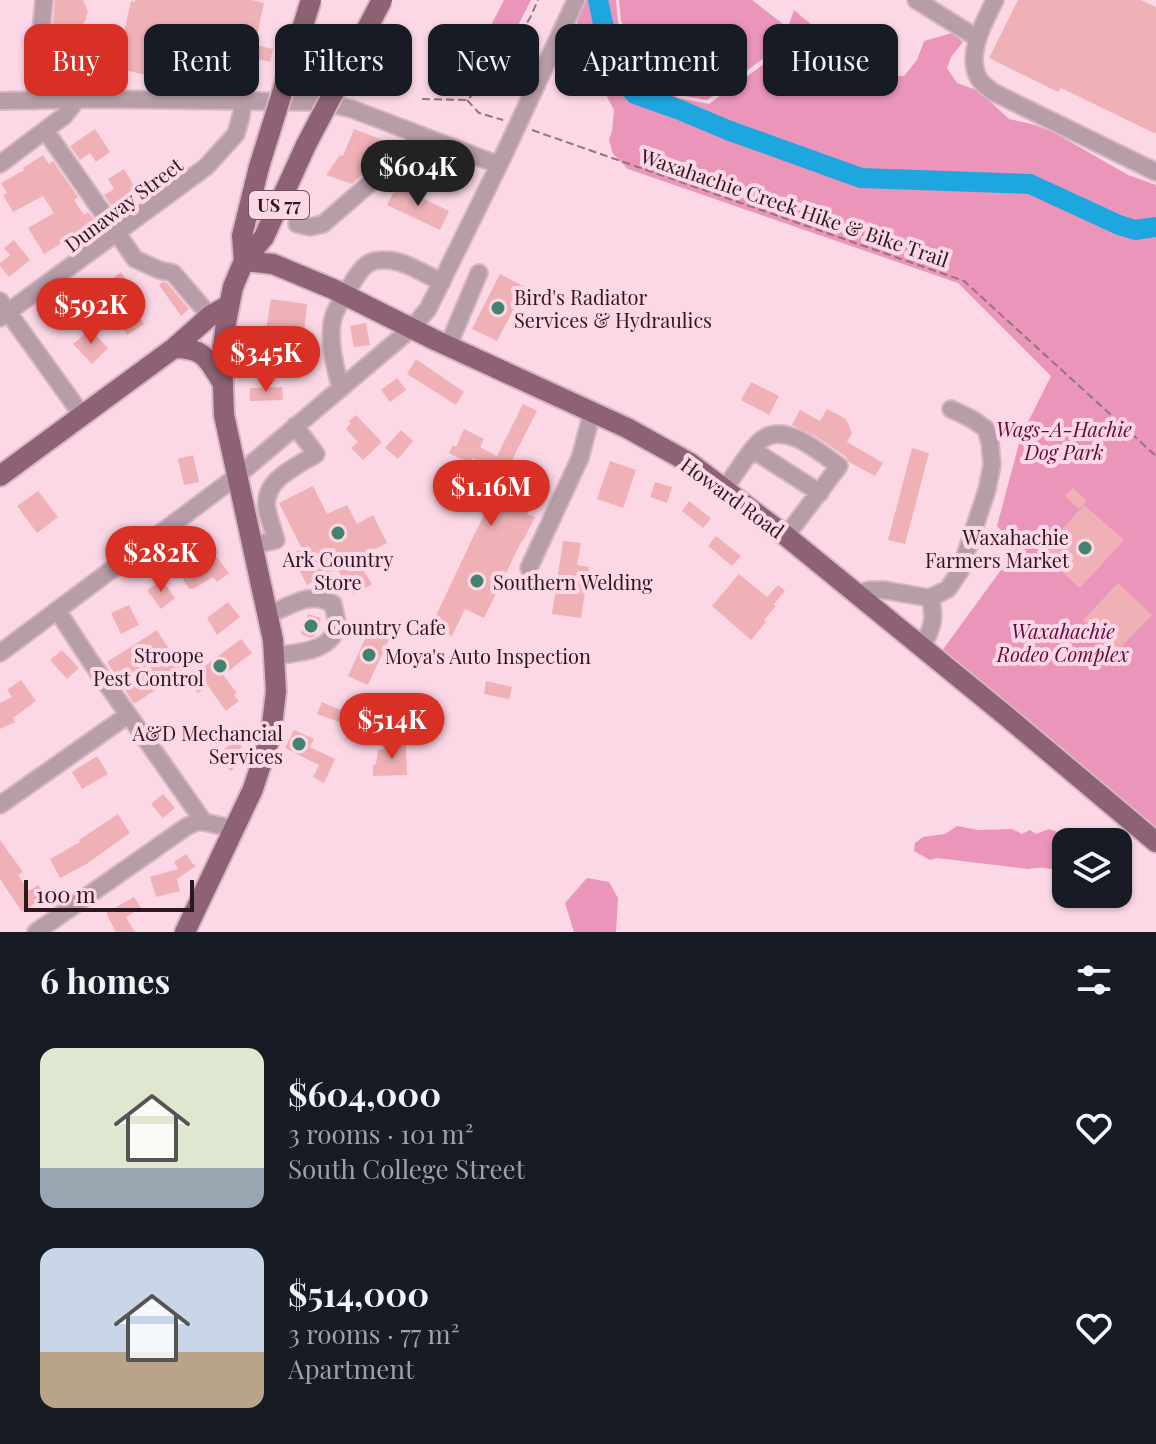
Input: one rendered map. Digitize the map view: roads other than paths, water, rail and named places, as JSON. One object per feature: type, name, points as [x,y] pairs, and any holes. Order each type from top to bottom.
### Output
[{"type":"main road","name":"US 77","points":[[244,261],[242,236],[259,167],[311,0]]},
{"type":"main road","name":"US 77","points":[[185,932],[257,779],[271,734],[276,691],[269,614],[224,415],[222,357],[229,305],[244,261],[264,237],[306,145],[382,0]]},
{"type":"main road","name":"Howard Road","points":[[244,261],[273,264],[345,295],[627,428],[690,463],[786,536],[1156,842]]},
{"type":"main road","points":[[0,476],[174,348],[210,316],[229,305]]},
{"type":"main road","points":[[174,348],[189,348],[203,354],[222,382]]},
{"type":"street","points":[[34,101],[44,0]]},
{"type":"street","points":[[0,653],[237,476],[412,328],[428,309],[442,282],[576,0]]},
{"type":"street","points":[[916,0],[977,38]]},
{"type":"street","points":[[995,0],[977,38],[975,55],[977,76],[981,82],[993,92],[1156,172]]},
{"type":"street","points":[[0,164],[64,116],[77,100]]},
{"type":"street","points":[[0,101],[319,102],[352,109],[499,165]]},
{"type":"street","name":"Dunaway Street","points":[[3,311],[116,234],[206,167],[236,134],[243,101]]},
{"type":"street","points":[[45,130],[135,259],[173,273],[210,316]]},
{"type":"street","points":[[297,224],[310,227],[323,224],[421,135]]},
{"type":"street","points":[[341,388],[332,345],[333,317],[362,267],[375,260],[399,262],[442,282]]},
{"type":"street","points":[[448,346],[479,273]]},
{"type":"street","points":[[3,311],[82,415]]},
{"type":"street","points":[[856,594],[884,590],[930,598],[948,589],[965,560],[987,490],[992,465],[990,443],[986,429],[951,409]]},
{"type":"street","points":[[529,568],[580,458],[592,413]]},
{"type":"street","points":[[254,545],[276,540],[266,507],[270,486],[316,454],[295,426]]},
{"type":"street","points":[[724,489],[760,441],[778,433],[805,443],[839,466],[786,536]]},
{"type":"street","points":[[753,450],[820,493]]},
{"type":"street","points":[[269,614],[305,598],[323,598],[333,604],[337,624],[331,637],[321,647],[275,656]]},
{"type":"street","points":[[922,648],[933,622],[930,598]]},
{"type":"street","points":[[57,610],[204,822]]},
{"type":"street","points":[[0,805],[128,715]]},
{"type":"street","points":[[36,932],[186,827],[204,822],[235,829]]},
{"type":"waterway","points":[[598,0],[612,65],[635,94],[861,178],[1030,184],[1119,225],[1135,230],[1156,227]]},
{"type":"place","name":"Bird's Radiator Services & Hydraulics","points":[[498,308]]},
{"type":"place","name":"Ark Country Store","points":[[338,533]]},
{"type":"place","name":"Waxahachie Farmers Market","points":[[1085,548]]},
{"type":"place","name":"Southern Welding","points":[[477,581]]},
{"type":"place","name":"Country Cafe","points":[[311,626]]},
{"type":"place","name":"Moya's Auto Inspection","points":[[369,655]]},
{"type":"place","name":"Stroope Pest Control","points":[[220,666]]},
{"type":"place","name":"A&D Mechancial Services","points":[[299,744]]},
{"type":"park label","name":"Wags-A-Hachie Dog Park","points":[[1064,440]]},
{"type":"park label","name":"Waxahachie Rodeo Complex","points":[[1063,642]]}]
